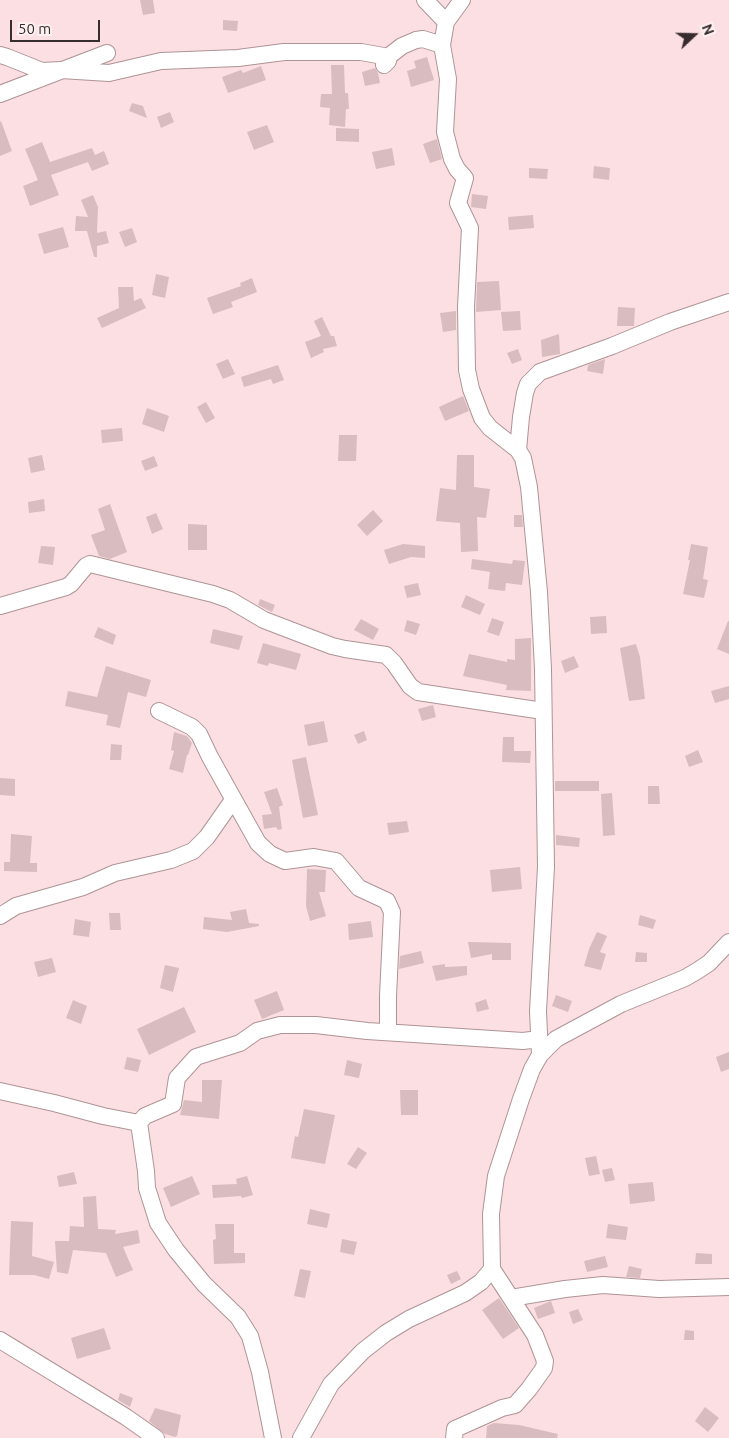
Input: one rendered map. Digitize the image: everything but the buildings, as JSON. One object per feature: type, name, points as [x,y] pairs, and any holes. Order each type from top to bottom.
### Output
[{"type":"street","points":[[426,0],[446,22]]},
{"type":"street","points":[[454,1438],[455,1429],[502,1408],[515,1405],[530,1389],[544,1368],[545,1361],[535,1335],[492,1269],[491,1214],[496,1176],[520,1099],[540,1047],[538,1011],[546,867],[544,711],[539,592],[529,487],[523,458],[518,450],[490,428],[482,418],[471,389],[467,370],[466,307],[470,228],[458,203],[465,178],[457,169],[452,159],[445,132],[448,79],[442,45],[446,22],[462,0]]},
{"type":"street","points":[[0,55],[7,56],[42,71],[61,70],[110,73],[161,61],[238,58],[284,52],[361,52],[389,57],[384,65],[388,61],[389,56],[416,40],[423,39],[442,45]]},
{"type":"street","points":[[0,94],[108,53]]},
{"type":"street","points":[[518,450],[521,417],[528,384],[540,372],[612,346],[670,322],[729,302]]},
{"type":"street","points":[[0,606],[66,587],[90,564],[230,600],[264,620],[332,646],[386,655],[410,686],[418,692],[544,711]]},
{"type":"street","points":[[159,711],[192,727],[199,734],[258,843],[270,854],[285,861],[314,857],[336,861],[359,888],[387,901],[392,912],[388,1031]]},
{"type":"street","points":[[0,916],[16,906],[83,887],[115,873],[171,860],[193,851],[207,836],[234,800]]},
{"type":"street","points":[[273,1438],[260,1372],[250,1336],[238,1317],[198,1277],[176,1250],[158,1223],[147,1188],[139,1123],[144,1116],[173,1104],[178,1078],[196,1057],[240,1043],[257,1030],[280,1025],[316,1025],[367,1031],[523,1041],[540,1047],[621,1004],[685,978],[709,963],[729,942]]},
{"type":"street","points":[[0,1091],[139,1123]]},
{"type":"street","points":[[301,1438],[331,1384],[363,1351],[386,1333],[465,1293],[481,1282],[492,1269]]},
{"type":"street","points":[[511,1298],[604,1285],[659,1289],[729,1287]]},
{"type":"street","points":[[0,1340],[126,1417],[156,1438]]}]
